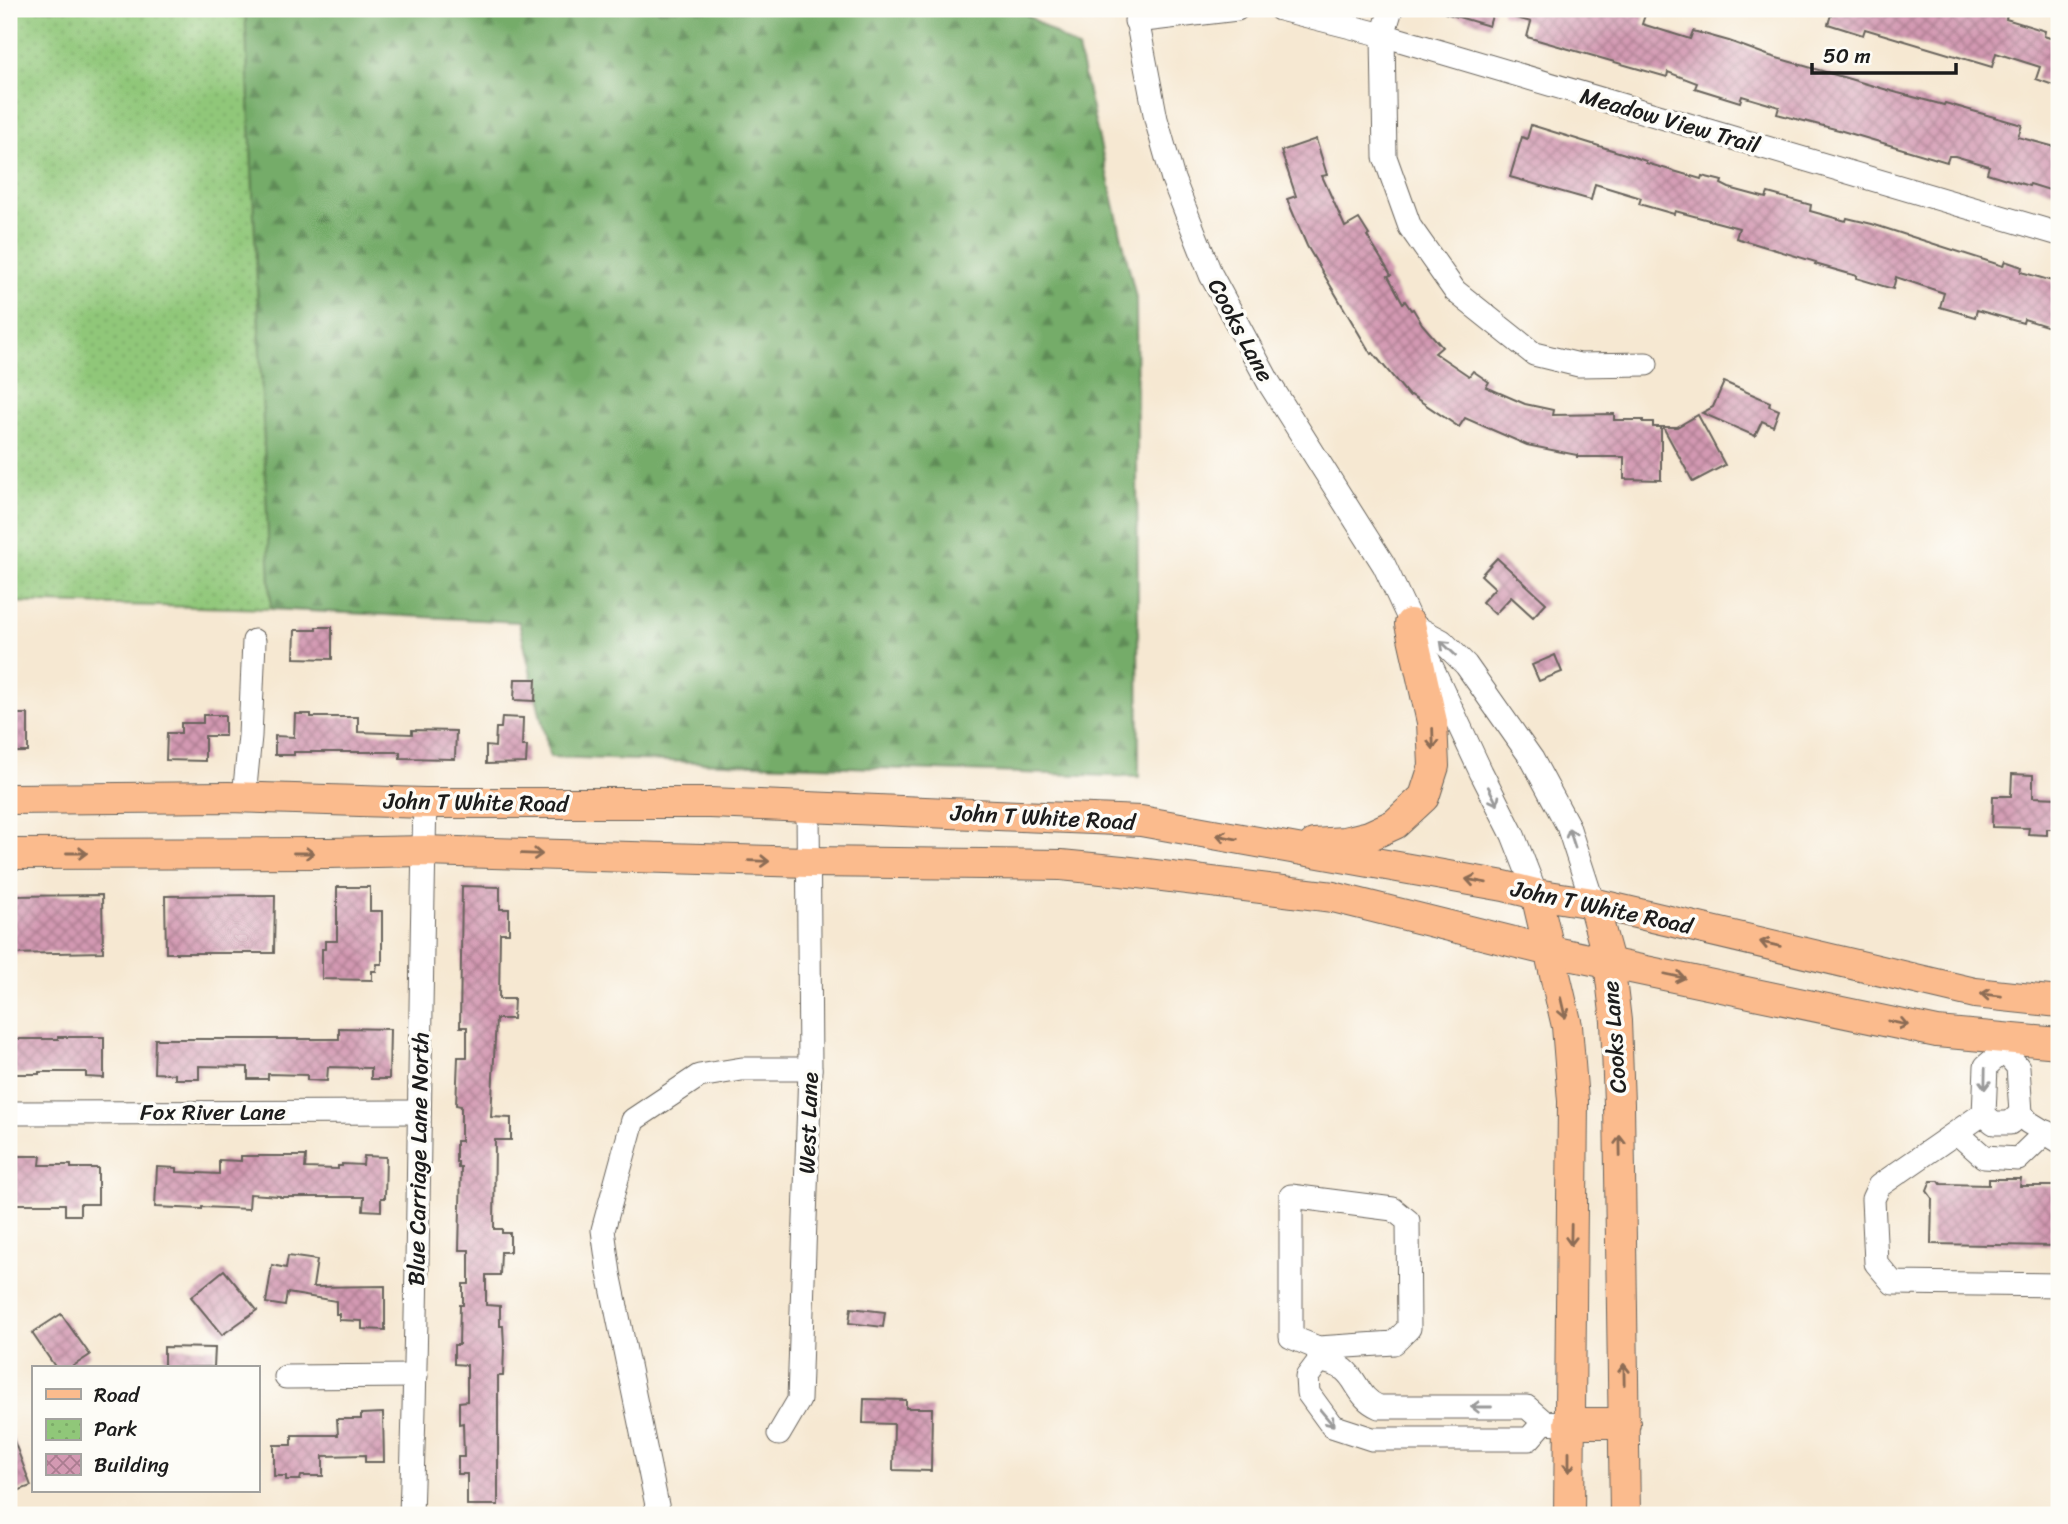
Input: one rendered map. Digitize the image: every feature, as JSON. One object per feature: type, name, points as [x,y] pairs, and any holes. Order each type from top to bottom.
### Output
[{"type":"main road","points":[[1280,847],[1344,842],[1369,836],[1395,824],[1424,797],[1434,766],[1432,722],[1410,624]]},
{"type":"main road","name":"John T White Road","points":[[9,799],[244,797],[425,803],[710,803],[1141,821],[1536,894],[1593,902],[1975,993],[2059,1002]]},
{"type":"main road","name":"John T White Road","points":[[9,854],[424,851],[809,862],[1060,865],[1333,897],[1550,951],[1937,1032],[2004,1044],[2059,1043]]},
{"type":"main road","name":"Cooks Lane","points":[[1536,894],[1567,1026],[1573,1101],[1557,1423],[1569,1515]]},
{"type":"main road","name":"Cooks Lane","points":[[1593,902],[1609,962],[1616,1021],[1625,1515]]},
{"type":"main road","points":[[1557,1423],[1625,1423]]},
{"type":"street","points":[[1136,15],[1237,9]]},
{"type":"street","name":"Meadow View Trail","points":[[1280,9],[1383,36],[2059,234]]},
{"type":"street","points":[[1391,9],[1383,36],[1385,158],[1410,227],[1455,291],[1534,354],[1579,365],[1646,364]]},
{"type":"street","name":"Cooks Lane","points":[[1136,15],[1156,119],[1170,167],[1211,275],[1269,383],[1384,565],[1513,835],[1536,894]]},
{"type":"street","name":"Cooks Lane","points":[[1410,624],[1442,641],[1466,665],[1532,759],[1568,826],[1593,902]]},
{"type":"street","points":[[244,797],[254,641]]},
{"type":"street","name":"Blue Carriage Lane North","points":[[411,1515],[416,1377],[418,1112],[425,803]]},
{"type":"street","name":"West Lane","points":[[779,1433],[799,1400],[810,1069],[808,807]]},
{"type":"street","points":[[1956,1133],[1984,1157],[2018,1159],[2052,1137],[2028,1122],[2021,1113],[2018,1067],[2004,1044],[1986,1066],[1984,1115]]},
{"type":"street","points":[[659,1515],[609,1273],[603,1230],[633,1120],[699,1076],[742,1069],[810,1069]]},
{"type":"street","name":"Fox River Lane","points":[[9,1113],[418,1112]]},
{"type":"street","points":[[1984,1115],[1994,1123],[2010,1123],[2021,1113]]},
{"type":"street","points":[[1984,1115],[1879,1186],[1873,1199],[1876,1263],[1893,1283],[2059,1284]]},
{"type":"street","points":[[1319,1354],[1394,1343],[1409,1328],[1408,1221],[1393,1209],[1291,1196],[1291,1337],[1319,1354],[1334,1362],[1348,1371],[1369,1403],[1379,1407],[1527,1407],[1557,1423]]},
{"type":"street","points":[[1319,1354],[1307,1377],[1308,1393],[1332,1426],[1372,1439],[1529,1439],[1557,1423]]},
{"type":"street","points":[[286,1377],[416,1377]]},
{"type":"green space","points":[[9,9],[245,9],[271,609],[9,602]]},
{"type":"green space","points":[[245,9],[1018,9],[1078,49],[1136,298],[1139,777],[550,757],[519,622],[271,609]]},
{"type":"building","points":[[1446,9],[1494,9],[1489,26],[1445,13]]},
{"type":"building","points":[[1502,9],[1621,9],[1645,15],[1642,24],[1690,39],[1693,31],[1898,93],[2022,125],[2018,137],[2059,148],[2059,193],[1987,173],[1989,166],[1955,156],[1949,156],[1947,162],[1777,114],[1779,107],[1742,96],[1740,102],[1695,88],[1697,83],[1668,72],[1667,77],[1527,37],[1531,22],[1502,14]]},
{"type":"building","points":[[1833,9],[1988,9],[2007,14],[2006,19],[2045,31],[2044,36],[2059,41],[2059,87],[2036,79],[2040,67],[1996,53],[1992,67],[1865,29],[1863,35],[1828,24]]},
{"type":"building","points":[[1531,125],[1646,163],[1701,179],[1702,176],[1722,181],[1721,184],[1729,188],[1766,198],[1768,193],[1811,205],[1810,211],[1846,221],[1847,218],[1872,224],[2003,266],[2005,261],[2022,267],[2021,272],[2059,283],[2059,330],[2024,319],[2023,323],[1977,310],[1975,317],[1940,307],[1944,293],[1896,277],[1893,289],[1856,278],[1857,276],[1815,264],[1816,262],[1736,238],[1739,228],[1639,204],[1641,198],[1595,184],[1591,200],[1510,177],[1522,137],[1527,139]]},
{"type":"building","points":[[1316,139],[1327,175],[1322,176],[1345,227],[1359,219],[1391,275],[1388,276],[1403,303],[1405,301],[1411,310],[1413,309],[1442,347],[1435,353],[1469,376],[1473,371],[1489,382],[1486,387],[1525,404],[1553,410],[1552,415],[1614,414],[1614,420],[1653,422],[1653,427],[1661,427],[1661,480],[1624,479],[1624,457],[1577,457],[1527,445],[1465,418],[1459,427],[1409,396],[1373,353],[1371,354],[1307,246],[1287,199],[1296,196],[1281,151]]},
{"type":"building","points":[[1724,382],[1770,402],[1769,406],[1779,410],[1773,426],[1762,421],[1755,436],[1702,413],[1713,407]]},
{"type":"building","points":[[1698,415],[1725,465],[1693,482],[1663,427],[1677,427]]},
{"type":"building","points":[[1497,558],[1546,603],[1533,617],[1511,597],[1495,614],[1482,602],[1495,588],[1481,575]]},
{"type":"building","points":[[316,627],[332,627],[332,659],[294,658],[295,630],[316,630]]},
{"type":"building","points":[[1555,655],[1562,672],[1539,681],[1532,665]]},
{"type":"building","points":[[515,679],[536,679],[535,701],[514,700]]},
{"type":"building","points":[[11,714],[28,714],[28,752],[9,752]]},
{"type":"building","points":[[295,714],[311,714],[311,717],[358,717],[358,732],[412,734],[412,730],[456,731],[455,759],[400,758],[400,752],[294,752],[294,755],[275,755],[275,736],[294,737]]},
{"type":"building","points":[[203,715],[225,715],[225,736],[205,736],[205,761],[166,760],[167,733],[181,733],[181,723],[203,723]]},
{"type":"building","points":[[502,717],[523,718],[522,746],[527,746],[526,763],[486,764],[486,746],[495,747],[496,728],[501,728]]},
{"type":"building","points":[[2012,774],[2033,775],[2033,797],[2059,798],[2059,829],[2047,829],[2047,835],[2028,834],[2029,828],[1992,827],[1993,796],[2011,796]]},
{"type":"building","points":[[462,886],[500,887],[500,909],[509,909],[509,933],[500,933],[499,999],[514,999],[513,1019],[496,1019],[491,1117],[511,1118],[511,1140],[495,1140],[494,1229],[510,1233],[510,1252],[501,1252],[500,1275],[486,1275],[486,1305],[500,1306],[500,1326],[503,1326],[503,1376],[498,1376],[498,1505],[467,1505],[467,1474],[458,1474],[458,1457],[464,1457],[459,1402],[467,1401],[467,1365],[454,1364],[454,1345],[459,1345],[463,1284],[469,1284],[469,1250],[459,1250],[461,1167],[458,1167],[456,1162],[456,1141],[461,1141],[461,1106],[456,1105],[458,1057],[467,1057],[467,1027],[460,1027]]},
{"type":"building","points":[[337,887],[370,887],[370,911],[382,911],[382,964],[377,964],[376,971],[372,971],[372,980],[322,979],[322,949],[325,949],[325,941],[337,941]]},
{"type":"building","points":[[102,895],[103,952],[9,954],[9,896]]},
{"type":"building","points":[[275,895],[274,953],[166,953],[165,896]]},
{"type":"building","points":[[339,1028],[390,1029],[389,1079],[371,1079],[371,1068],[328,1067],[327,1081],[307,1080],[307,1075],[268,1074],[268,1079],[248,1079],[248,1067],[199,1066],[199,1079],[175,1079],[175,1074],[154,1073],[155,1039],[339,1039]]},
{"type":"building","points":[[104,1037],[104,1078],[86,1077],[86,1072],[9,1074],[9,1039]]},
{"type":"building","points":[[9,1156],[41,1156],[40,1165],[98,1168],[98,1204],[80,1204],[80,1215],[65,1215],[65,1204],[12,1204]]},
{"type":"building","points":[[241,1156],[306,1156],[305,1168],[338,1169],[342,1164],[363,1165],[364,1156],[386,1157],[385,1198],[381,1198],[381,1211],[363,1210],[364,1197],[280,1197],[250,1194],[249,1209],[155,1207],[157,1167],[177,1168],[177,1172],[219,1174],[219,1160],[241,1161]]},
{"type":"building","points":[[1989,1179],[2021,1179],[2020,1186],[2059,1186],[2059,1246],[1931,1244],[1932,1198],[1927,1191],[1931,1181],[1939,1181],[1941,1184],[1989,1185]]},
{"type":"building","points":[[288,1256],[317,1260],[313,1287],[385,1286],[385,1330],[362,1329],[362,1321],[339,1320],[336,1301],[287,1293],[285,1306],[266,1303],[272,1265],[286,1268]]},
{"type":"building","points":[[224,1270],[257,1310],[222,1335],[191,1297]]},
{"type":"building","points":[[851,1308],[885,1312],[883,1327],[849,1323]]},
{"type":"building","points":[[61,1314],[90,1355],[73,1366],[55,1366],[32,1333]]},
{"type":"building","points":[[164,1347],[215,1348],[214,1366],[164,1366]]},
{"type":"building","points":[[864,1399],[906,1400],[906,1408],[932,1408],[931,1471],[893,1470],[894,1424],[863,1423]]},
{"type":"building","points":[[383,1413],[384,1462],[365,1462],[365,1455],[323,1456],[323,1476],[301,1476],[300,1480],[286,1480],[286,1476],[274,1476],[274,1445],[292,1445],[292,1435],[338,1435],[337,1419],[361,1419],[361,1414]]},
{"type":"building","points":[[9,1431],[31,1486],[9,1494]]}]
